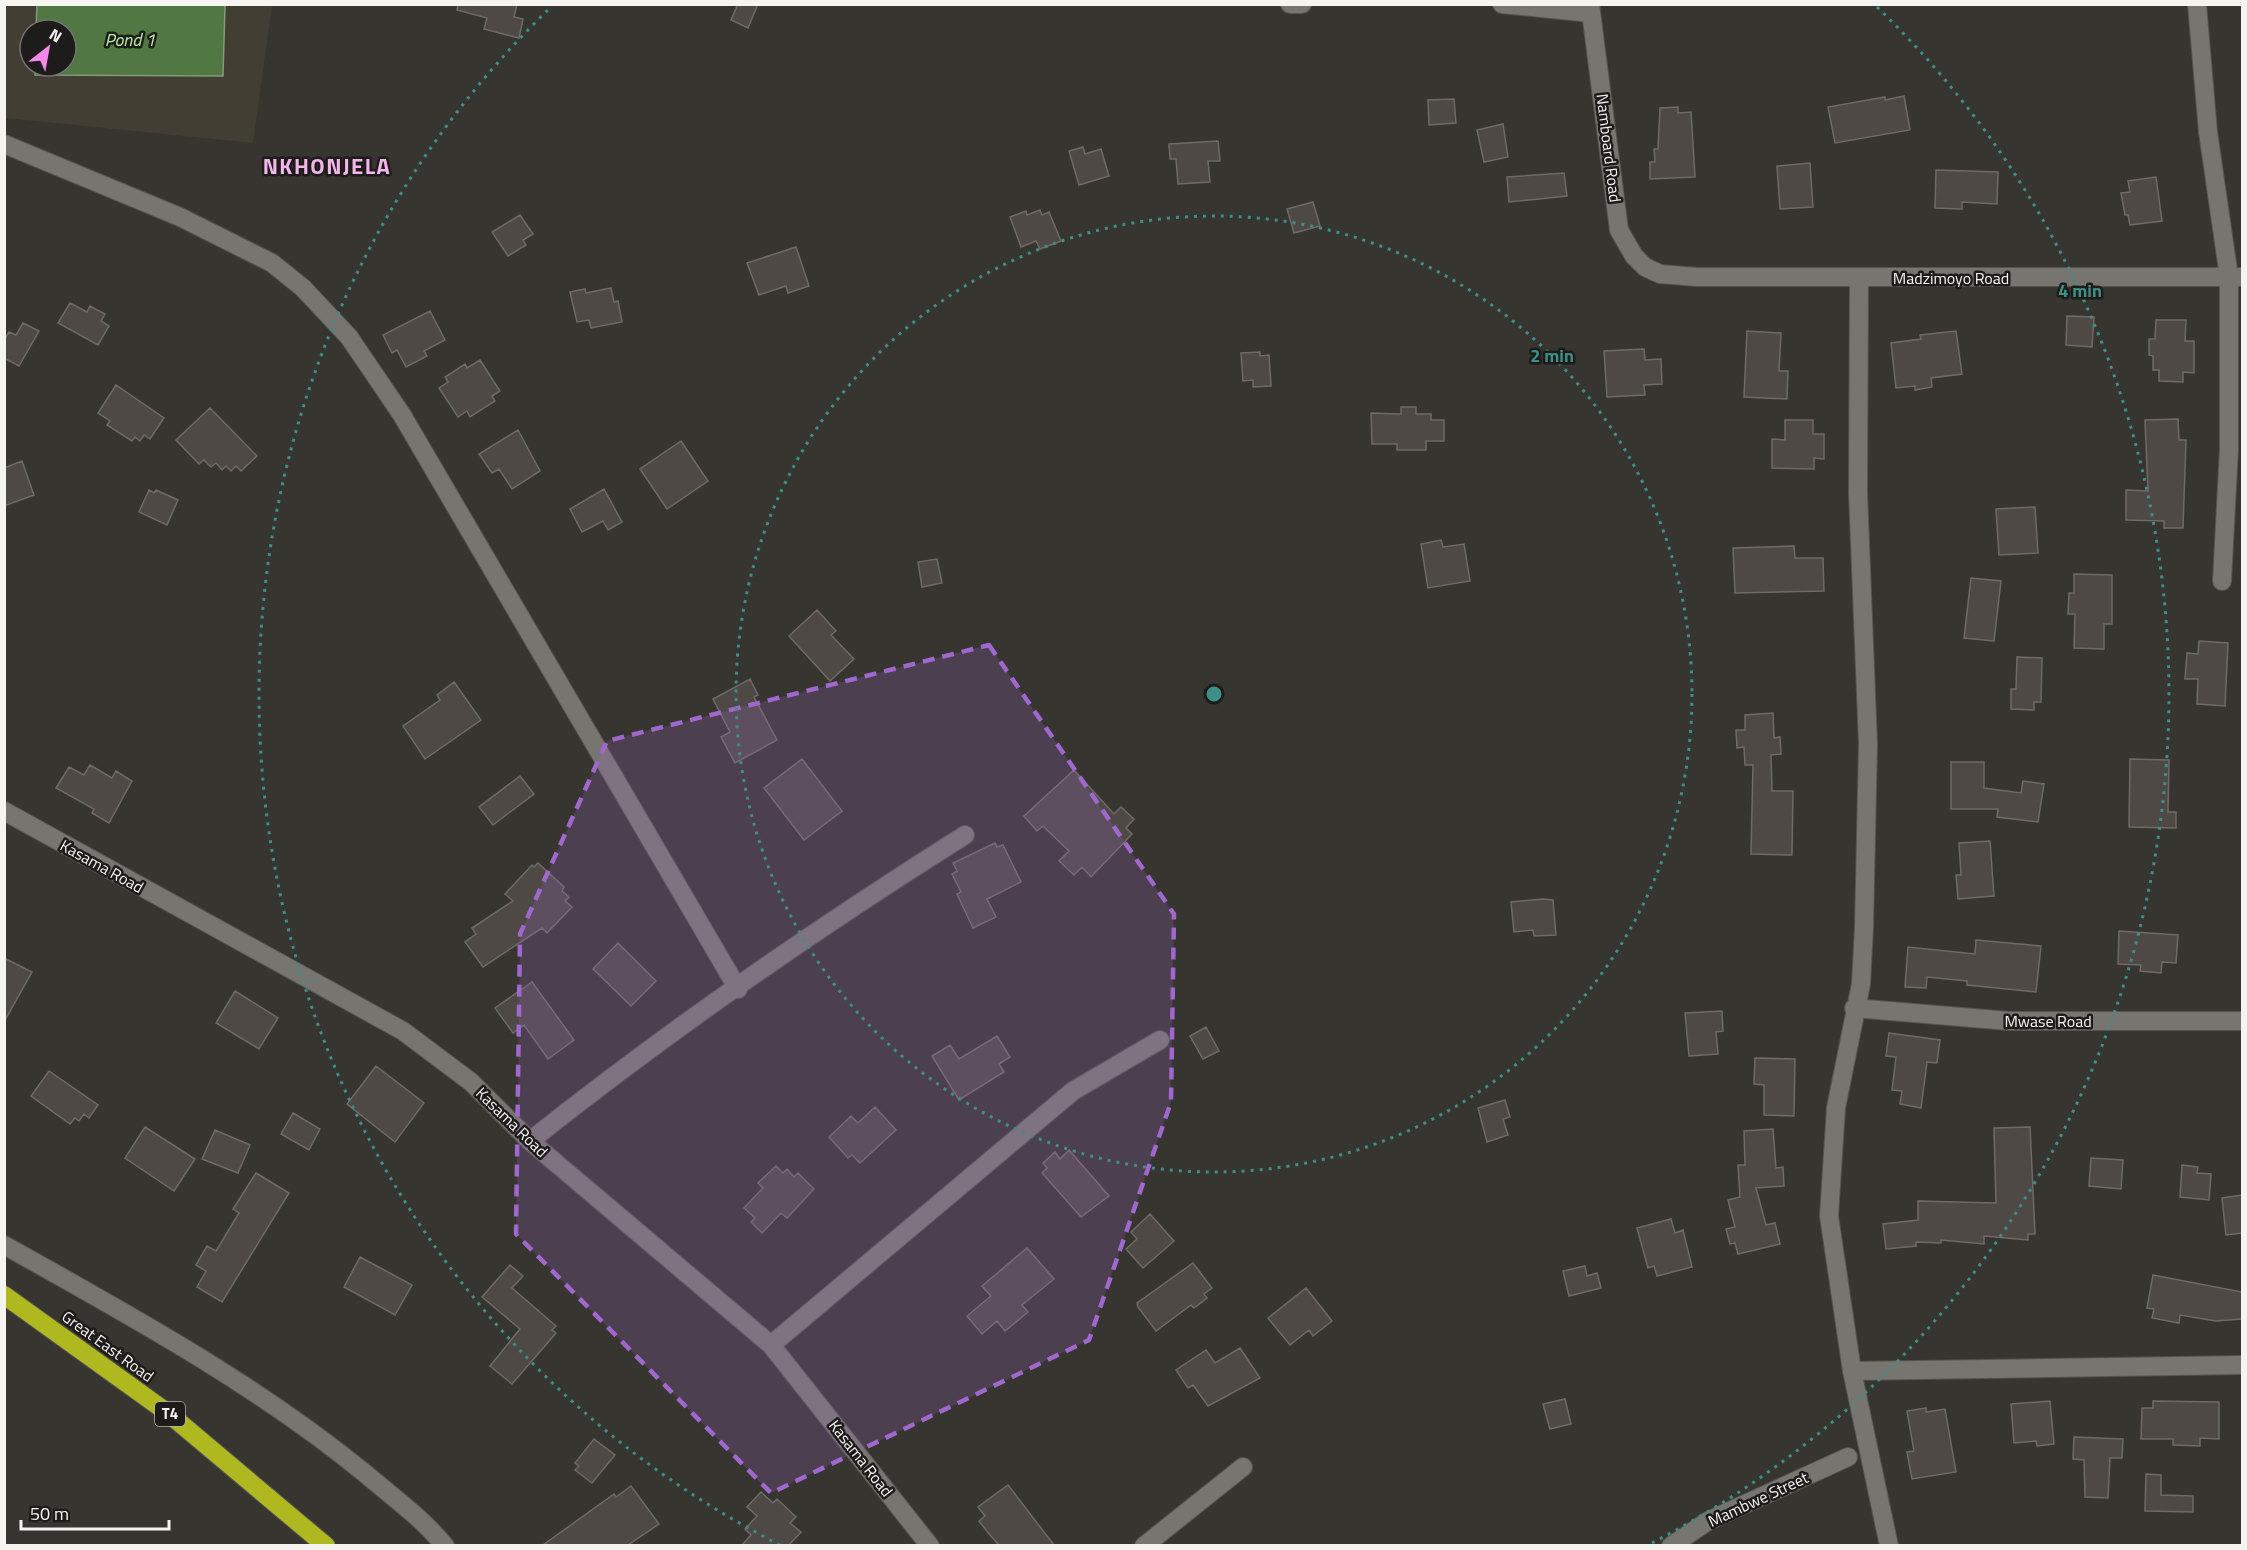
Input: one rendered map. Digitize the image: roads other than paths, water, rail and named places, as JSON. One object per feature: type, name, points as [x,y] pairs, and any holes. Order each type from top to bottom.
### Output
[{"type":"highway","name":"Great East Road","points":[[4,1295],[168,1413],[326,1545]]},
{"type":"street","points":[[1292,5],[1302,4]]},
{"type":"street","points":[[1502,4],[1590,9]]},
{"type":"street","points":[[2198,4],[2208,132],[2236,277],[2222,581]]},
{"type":"street","name":"Namboard Road","points":[[1590,9],[1619,230],[1634,256],[1645,267],[1660,274]]},
{"type":"street","points":[[4,144],[180,217],[272,263],[303,288],[349,337],[402,416],[738,989]]},
{"type":"street","name":"Madzimoyo Road","points":[[1660,274],[1697,277],[1860,278],[2236,277]]},
{"type":"street","points":[[1860,278],[1858,493],[1868,744],[1862,972],[1836,1108],[1829,1216],[1852,1371],[1889,1545]]},
{"type":"street","name":"Kasama Road","points":[[4,811],[403,1030],[471,1082],[530,1141],[771,1345],[930,1545]]},
{"type":"street","points":[[530,1141],[605,1081],[867,897],[965,835]]},
{"type":"street","name":"Mwase Road","points":[[1854,1008],[2009,1022],[2242,1021]]},
{"type":"street","points":[[771,1345],[1073,1091],[1160,1040]]},
{"type":"street","points":[[4,1245],[171,1339],[319,1436],[428,1526],[445,1545]]},
{"type":"street","points":[[1852,1371],[2242,1365]]},
{"type":"street","name":"Mambwe Street","points":[[1671,1545],[1708,1521],[1848,1457]]},
{"type":"street","points":[[1144,1545],[1243,1467]]},
{"type":"water","name":"Pond 1","points":[[37,5],[225,5],[223,76],[78,75],[78,18],[36,18]]},
{"type":"district","name":"NKHONJELA","points":[[327,166]]}]
